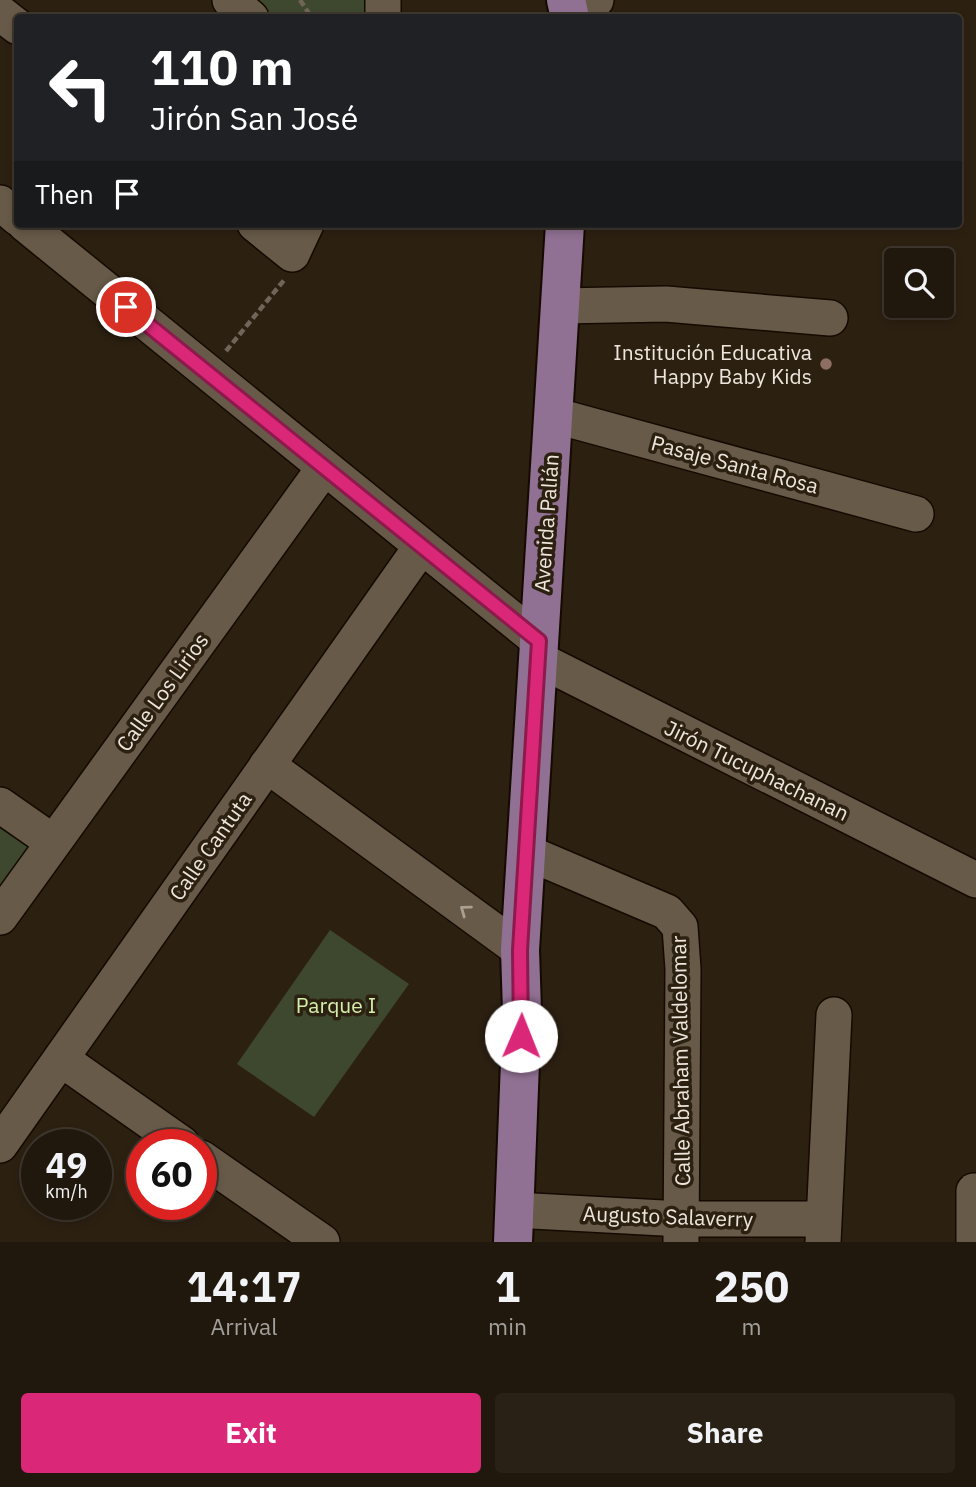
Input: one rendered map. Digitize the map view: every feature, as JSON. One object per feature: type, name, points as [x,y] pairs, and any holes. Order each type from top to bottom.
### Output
[{"type":"main road","name":"Avenida Palián","points":[[513,1226],[522,1011],[520,950],[565,228]]},
{"type":"street","points":[[230,0],[246,14]]},
{"type":"street","points":[[0,13],[14,24]]},
{"type":"street","points":[[0,203],[14,215]]},
{"type":"street","name":"Jirón Tucuphachanan","points":[[30,228],[421,547],[538,650],[786,786],[971,869]]},
{"type":"street","points":[[267,228],[299,239]]},
{"type":"street","points":[[560,306],[666,304],[830,318]]},
{"type":"street","name":"Pasaje Santa Rosa","points":[[553,415],[916,514]]},
{"type":"street","name":"Calle Los Lirios","points":[[0,917],[324,468]]},
{"type":"street","name":"Calle Cantuta","points":[[0,1145],[421,547]]},
{"type":"street","points":[[268,765],[520,950]]},
{"type":"street","points":[[0,805],[53,842]]},
{"type":"street","name":"Calle Abraham Valdelomar","points":[[526,852],[667,912],[680,927],[683,969],[682,1230]]},
{"type":"street","points":[[822,1231],[834,1014]]},
{"type":"street","points":[[61,1059],[161,1129]]},
{"type":"street","points":[[217,1169],[322,1242]]},
{"type":"street","points":[[974,1191],[974,1242]]},
{"type":"street","name":"Augusto Salaverry","points":[[513,1226],[822,1231]]},
{"type":"path","points":[[207,373],[287,276],[299,239]]},
{"type":"green space","points":[[249,0],[370,0],[369,14],[266,14]]},
{"type":"green space","points":[[0,819],[37,852],[0,906]]},
{"type":"green space","name":"Parque I","points":[[330,930],[409,984],[314,1117],[237,1064]]},
{"type":"place","name":"Institución Educativa Happy Baby Kids","points":[[826,364]]},
{"type":"route","points":[[126,307],[539,641],[520,950],[521,1036]]}]
